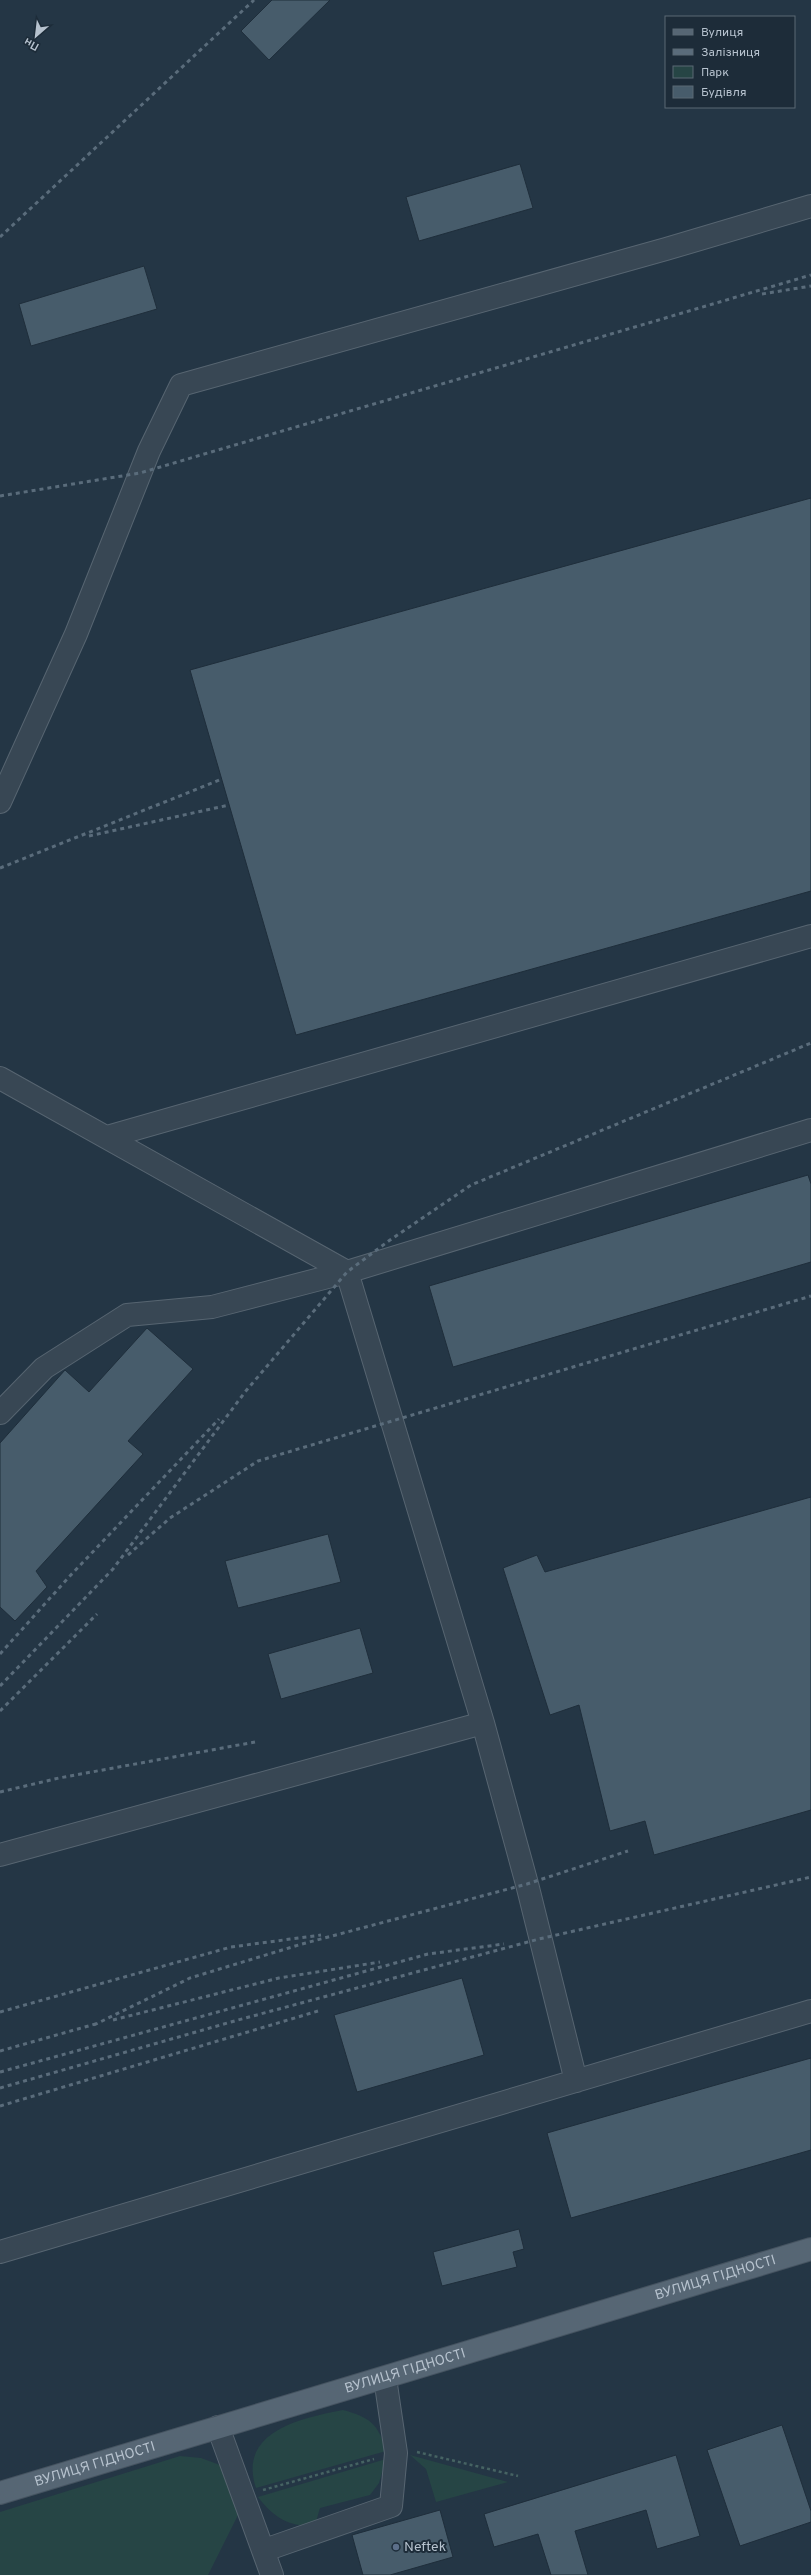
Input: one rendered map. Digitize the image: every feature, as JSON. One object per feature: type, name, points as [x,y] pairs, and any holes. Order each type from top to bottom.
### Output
[{"type":"main road","name":"ВУЛИЦЯ ГІДНОСТІ","points":[[0,2493],[811,2249]]},
{"type":"lane","points":[[0,802],[76,634],[149,451],[181,385],[659,251],[811,206]]},
{"type":"lane","points":[[107,1137],[811,936]]},
{"type":"lane","points":[[0,1078],[348,1272],[483,1723],[527,1884],[576,2081]]},
{"type":"lane","points":[[0,1413],[44,1368],[127,1315],[212,1307],[348,1272],[811,1130]]},
{"type":"lane","points":[[0,1855],[483,1723]]},
{"type":"lane","points":[[0,2252],[811,2011]]},
{"type":"lane","points":[[264,2550],[391,2506],[396,2453],[385,2378]]},
{"type":"lane","points":[[218,2427],[272,2575]]},
{"type":"path","points":[[414,2451],[518,2476]]},
{"type":"path","points":[[244,2495],[377,2458]]},
{"type":"green space","points":[[343,2410],[360,2416],[372,2423],[380,2434],[386,2451],[256,2488],[253,2469],[256,2453],[264,2440],[292,2423]]},
{"type":"green space","points":[[410,2455],[508,2482],[436,2502],[426,2469]]},
{"type":"green space","points":[[180,2456],[201,2458],[220,2465],[236,2490],[240,2511],[208,2575],[0,2575],[0,2512]]},
{"type":"green space","points":[[386,2459],[379,2483],[370,2495],[320,2508],[315,2525],[298,2525],[283,2520],[270,2510],[258,2497]]},
{"type":"building","points":[[272,0],[330,0],[269,60],[241,31]]},
{"type":"building","points":[[520,164],[533,208],[419,241],[406,197]]},
{"type":"building","points":[[144,266],[157,309],[31,346],[19,304]]},
{"type":"building","points":[[811,498],[811,891],[296,1035],[190,670]]},
{"type":"building","points":[[808,1175],[811,1184],[811,1262],[453,1367],[429,1286]]},
{"type":"building","points":[[147,1328],[193,1369],[128,1441],[143,1454],[36,1571],[47,1587],[15,1621],[0,1607],[0,1443],[65,1370],[89,1392]]},
{"type":"building","points":[[811,1497],[811,1810],[654,1855],[645,1821],[610,1831],[579,1705],[550,1715],[503,1568],[537,1555],[545,1572]]},
{"type":"building","points":[[328,1534],[341,1582],[238,1608],[225,1561]]},
{"type":"building","points":[[360,1628],[373,1673],[281,1699],[268,1654]]},
{"type":"building","points":[[462,1978],[484,2055],[357,2092],[334,2015]]},
{"type":"building","points":[[811,2058],[811,2150],[571,2218],[547,2133]]},
{"type":"building","points":[[519,2229],[524,2249],[513,2252],[517,2267],[442,2286],[433,2252]]},
{"type":"building","points":[[782,2425],[811,2511],[811,2522],[740,2546],[707,2450]]},
{"type":"building","points":[[676,2455],[700,2536],[657,2549],[646,2510],[575,2531],[588,2575],[551,2575],[538,2534],[494,2547],[484,2514]]},
{"type":"building","points":[[440,2510],[453,2557],[390,2575],[363,2575],[352,2535]]},
{"type":"railway","points":[[0,237],[254,0]]},
{"type":"railway","points":[[0,496],[140,473],[811,275]]},
{"type":"railway","points":[[762,294],[811,286]]},
{"type":"railway","points":[[0,868],[222,779]]},
{"type":"railway","points":[[89,836],[229,805]]},
{"type":"railway","points":[[0,1686],[113,1569],[245,1392],[347,1272],[390,1240],[471,1185],[811,1043]]},
{"type":"railway","points":[[128,1555],[170,1518],[258,1461],[811,1296]]},
{"type":"railway","points":[[0,1654],[68,1578],[219,1419]]},
{"type":"railway","points":[[0,1711],[97,1614]]},
{"type":"railway","points":[[0,1792],[59,1778],[255,1742]]},
{"type":"railway","points":[[94,2025],[190,1978],[302,1944],[527,1884],[628,1851]]},
{"type":"railway","points":[[0,2088],[238,2020],[539,1939],[811,1877]]},
{"type":"railway","points":[[0,2012],[231,1947],[321,1935]]},
{"type":"railway","points":[[0,2072],[428,1954],[504,1944]]},
{"type":"railway","points":[[113,2020],[279,1978],[380,1962]]},
{"type":"railway","points":[[0,2106],[318,2011]]},
{"type":"railway","points":[[0,2051],[99,2023]]},
{"type":"place","name":"Neftek","points":[[396,2547]]}]
